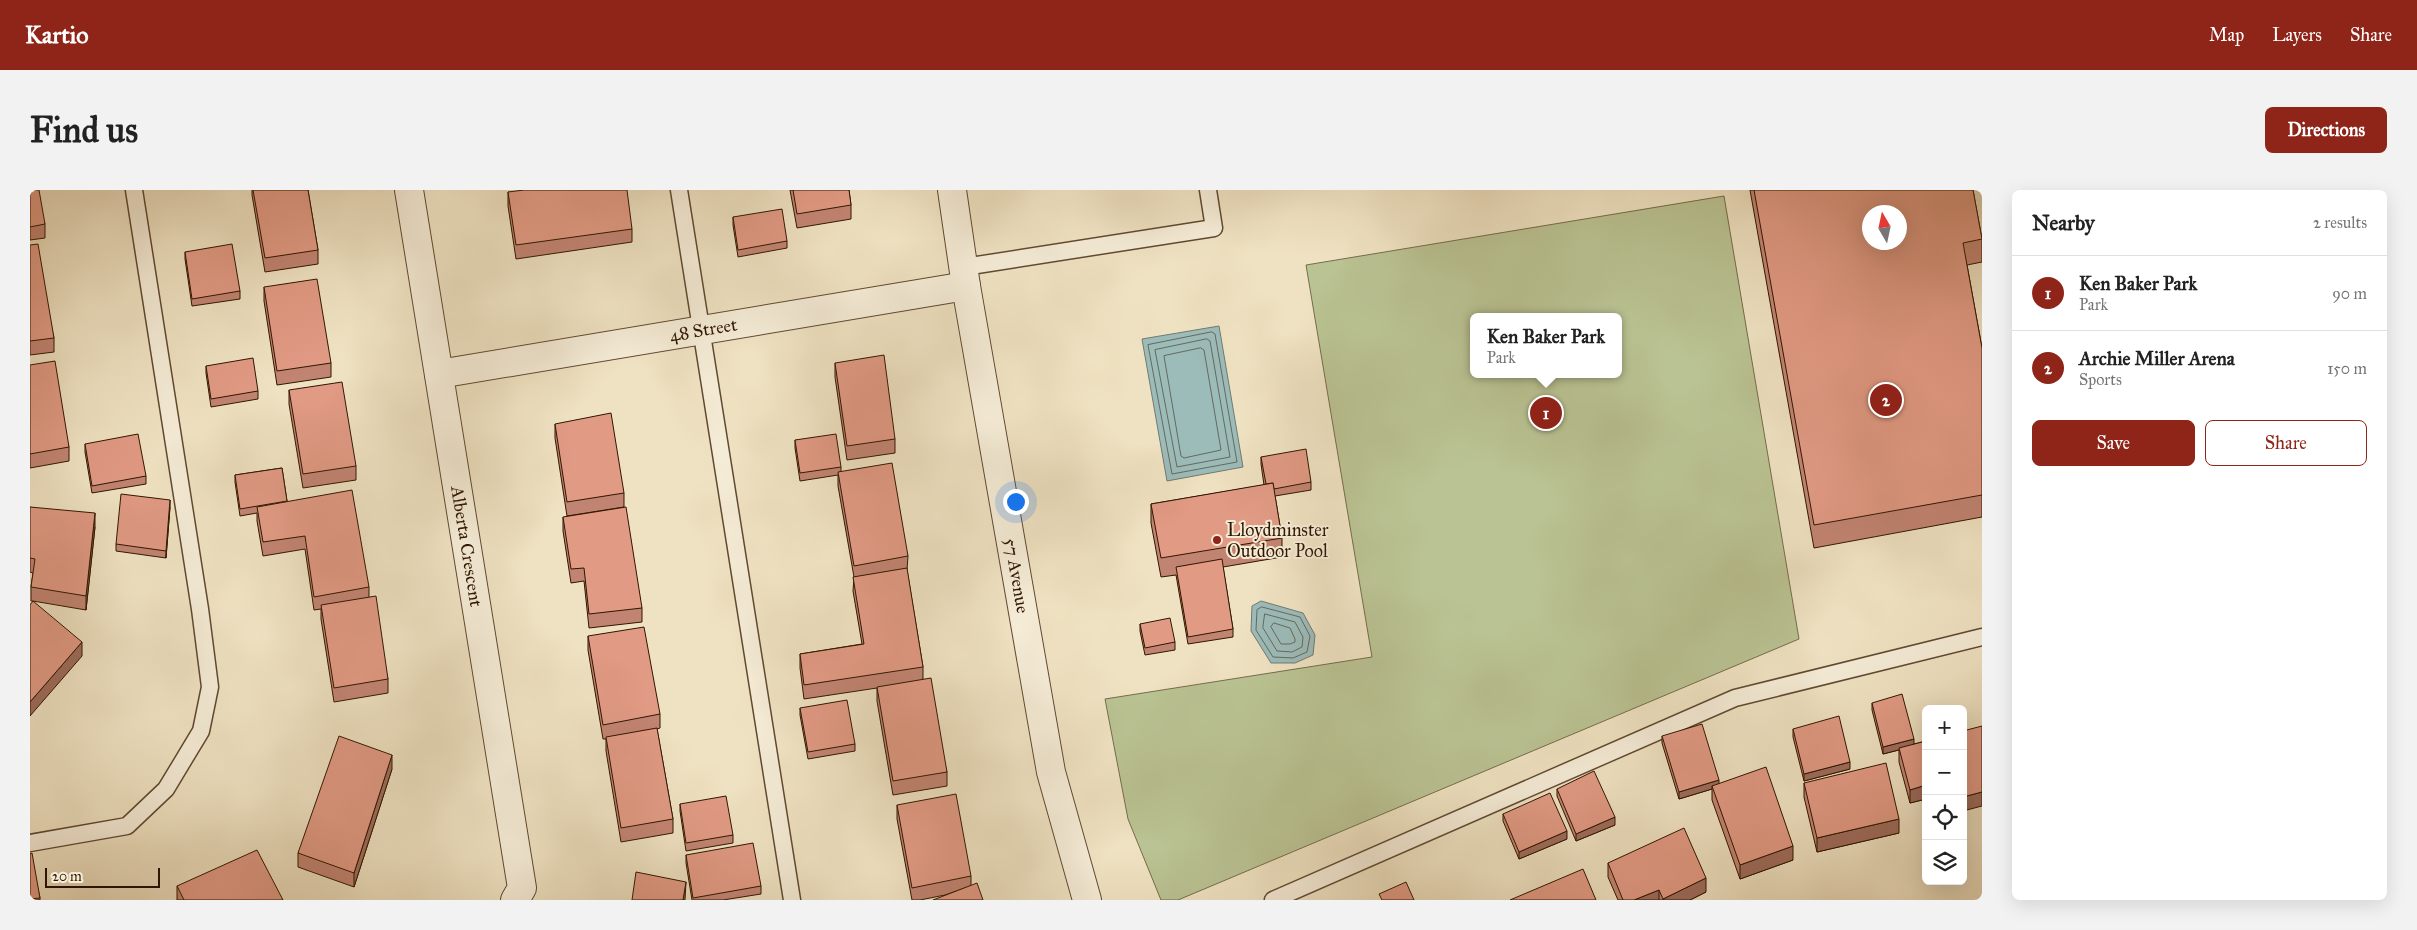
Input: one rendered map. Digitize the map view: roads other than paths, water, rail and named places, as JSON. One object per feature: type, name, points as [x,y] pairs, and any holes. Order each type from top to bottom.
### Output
[{"type":"street","name":"Alberta Crescent","points":[[409,190],[522,888],[515,900]]},
{"type":"street","name":"57 Avenue","points":[[952,190],[965,277],[1051,772],[1088,900]]},
{"type":"street","name":"48 Street","points":[[439,374],[700,331],[965,277]]},
{"type":"lane","points":[[30,843],[127,826],[166,789],[196,740],[201,731],[210,688],[200,609],[134,190]]},
{"type":"lane","points":[[679,190],[792,900]]},
{"type":"lane","points":[[965,277],[1214,228],[1208,190]]},
{"type":"lane","points":[[1273,900],[1735,698],[1982,637]]},
{"type":"water","points":[[1219,326],[1243,467],[1167,481],[1142,339]]},
{"type":"water","points":[[1261,601],[1303,613],[1315,635],[1313,655],[1295,663],[1271,663],[1251,631],[1252,606]]},
{"type":"place","name":"Archie Miller Arena","points":[[1886,400]]},
{"type":"place","name":"Ken Baker Park","points":[[1546,413]]},
{"type":"place","name":"Lloydminster Outdoor Pool","points":[[1217,540]]}]
